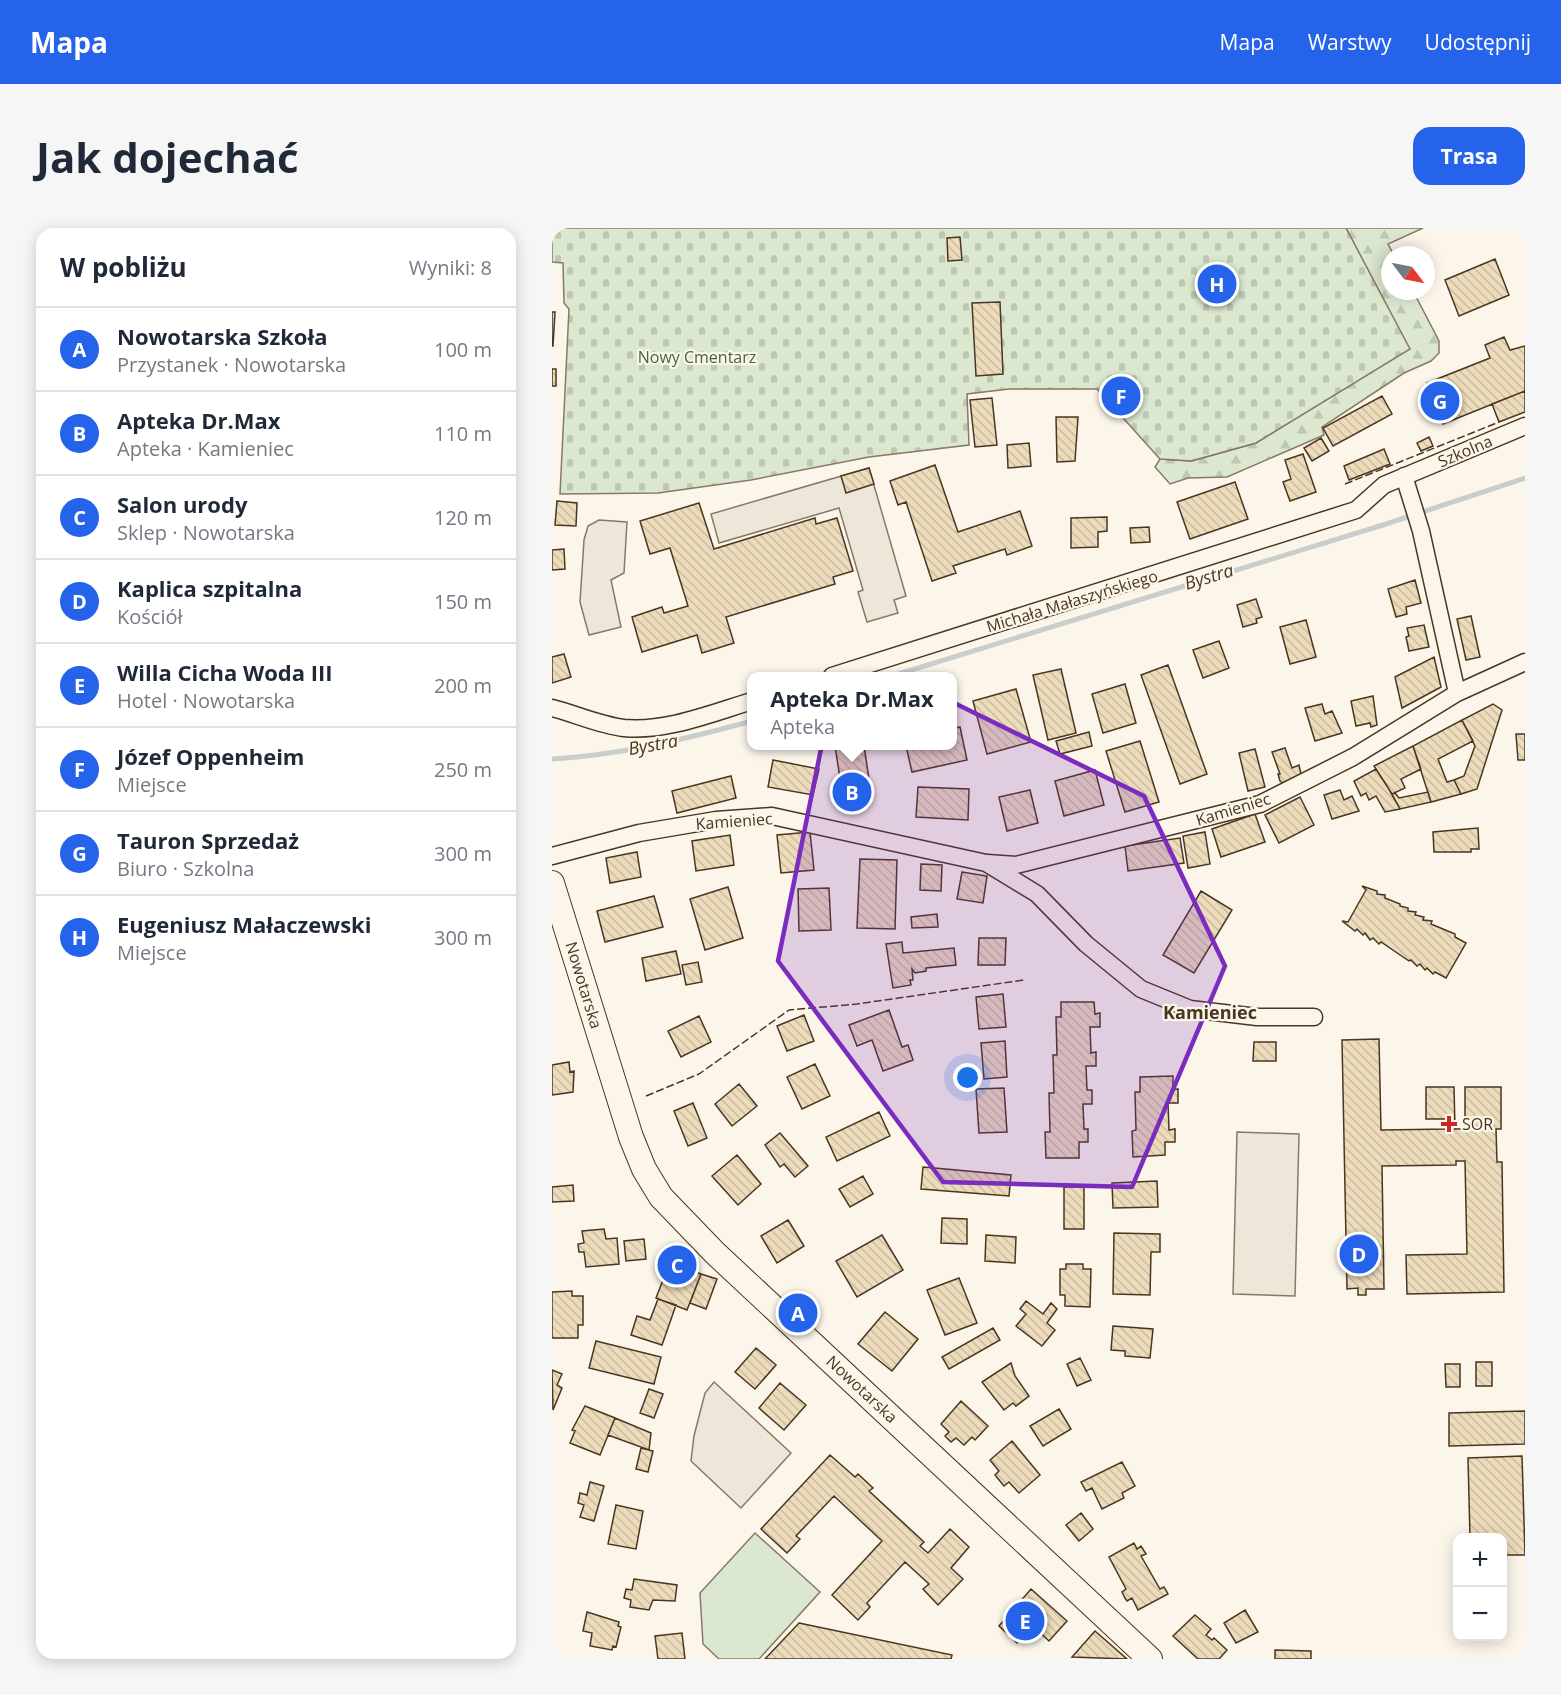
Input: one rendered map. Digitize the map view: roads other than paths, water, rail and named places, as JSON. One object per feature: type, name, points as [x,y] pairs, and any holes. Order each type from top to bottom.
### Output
[{"type":"main road","name":"Nowotarska","points":[[552,883],[631,1137],[644,1169],[661,1197],[715,1252],[1150,1659]]},
{"type":"street","name":"Szkolna","points":[[1404,476],[1525,426]]},
{"type":"street","points":[[1404,476],[1421,531],[1457,693]]},
{"type":"street","name":"Michała Małaszyńskiego","points":[[845,672],[1356,510],[1365,504],[1372,493],[1404,476]]},
{"type":"street","name":"Kamieniec","points":[[552,856],[639,833],[716,820],[772,816],[986,863],[1017,865],[1260,804],[1353,757],[1457,693],[1525,662]]},
{"type":"street","points":[[552,708],[595,722],[643,728],[672,724],[747,702]]},
{"type":"street","name":"Kamieniec","points":[[986,863],[1036,894],[1086,944],[1141,989],[1190,1009],[1257,1017],[1314,1017]]},
{"type":"waterway","name":"Bystra","points":[[905,672],[1383,525],[1525,478]]},
{"type":"waterway","name":"Bystra","points":[[552,759],[603,754],[653,745],[747,722]]},
{"type":"place","name":"Eugeniusz Małaczewski","points":[[1217,284]]},
{"type":"place","name":"Józef Oppenheim","points":[[1121,396]]},
{"type":"place","name":"Tauron Sprzedaż","points":[[1440,401]]},
{"type":"place","name":"Apteka Dr.Max","points":[[852,792]]},
{"type":"place","name":"SOR","points":[[1449,1124]]},
{"type":"place","name":"Kaplica szpitalna","points":[[1359,1254]]},
{"type":"place","name":"Salon urody","points":[[677,1265]]},
{"type":"place","name":"Nowotarska Szkoła","points":[[798,1313]]},
{"type":"place","name":"Willa Cicha Woda III","points":[[1025,1621]]},
{"type":"district","name":"Kamieniec","points":[[1210,1013]]},
{"type":"park label","name":"Nowy Cmentarz","points":[[697,357]]}]
